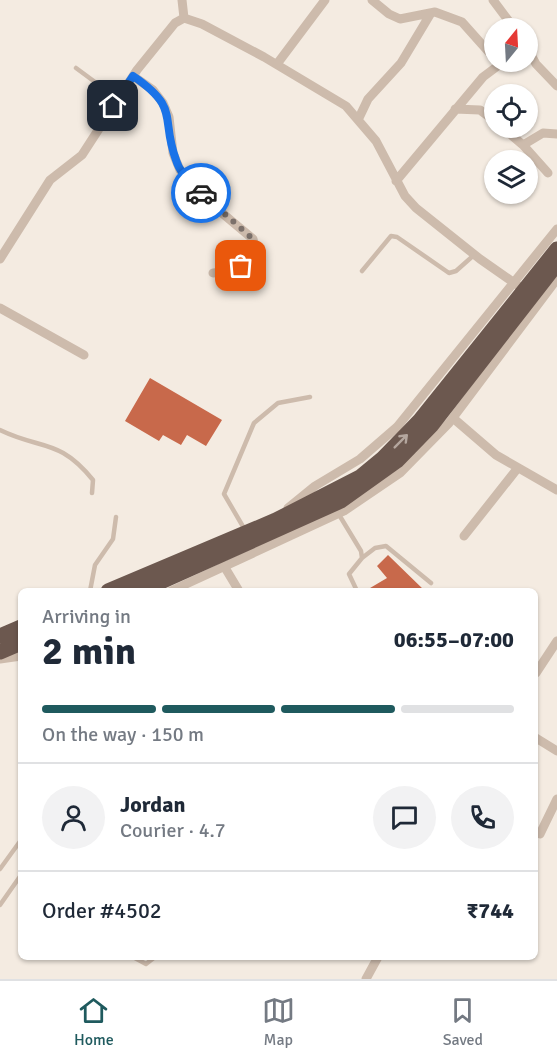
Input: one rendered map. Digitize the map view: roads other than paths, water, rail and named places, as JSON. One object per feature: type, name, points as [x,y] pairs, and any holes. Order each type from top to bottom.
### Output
[{"type":"highway","points":[[117,588],[217,556],[246,532],[276,520],[338,489],[383,458],[420,420],[518,286],[557,249]]},
{"type":"highway","points":[[148,588],[341,501],[397,461],[432,425],[557,264]]},
{"type":"highway","points":[[0,636],[18,628]]},
{"type":"highway","points":[[0,652],[18,644]]},
{"type":"street","points":[[182,0],[184,18]]},
{"type":"street","points":[[277,64],[325,0]]},
{"type":"street","points":[[372,0],[389,14],[400,19],[431,12],[447,16],[466,25],[484,45]]},
{"type":"street","points":[[493,0],[506,18]]},
{"type":"street","points":[[358,120],[368,99],[401,63],[431,12]]},
{"type":"street","points":[[0,259],[50,180],[82,155],[133,76],[175,23],[184,18],[202,24],[339,100],[376,141],[396,181],[416,208],[474,255],[518,286],[557,229]]},
{"type":"street","points":[[538,66],[557,86]]},
{"type":"street","points":[[396,181],[488,72]]},
{"type":"street","points":[[133,76],[153,90],[163,104],[168,117],[173,153],[180,170],[216,208],[253,239],[255,251],[249,261],[228,272],[213,273]]},
{"type":"street","points":[[455,109],[480,110],[484,113]]},
{"type":"street","points":[[524,145],[543,133],[557,134]]},
{"type":"street","points":[[515,138],[548,173]]},
{"type":"street","points":[[175,588],[217,556],[338,513],[378,490],[400,473],[425,450],[453,418],[557,279]]},
{"type":"street","points":[[0,308],[84,355]]},
{"type":"street","points":[[453,418],[496,455],[557,490]]},
{"type":"street","points":[[464,536],[517,468]]},
{"type":"street","points":[[217,556],[236,588]]},
{"type":"street","points":[[538,670],[557,641]]},
{"type":"street","points":[[0,659],[18,656]]},
{"type":"street","points":[[538,739],[557,751]]},
{"type":"street","points":[[540,834],[557,799]]},
{"type":"street","points":[[366,979],[376,960]]},
{"type":"lane","points":[[76,68],[118,99]]},
{"type":"lane","points":[[362,271],[391,236],[397,237],[449,273],[456,271],[474,255]]},
{"type":"lane","points":[[246,532],[224,494],[254,423],[278,403],[310,397]]},
{"type":"lane","points":[[0,430],[50,445],[67,454],[93,480],[92,493]]},
{"type":"lane","points":[[338,513],[361,551],[362,558]]},
{"type":"lane","points":[[91,588],[95,565],[113,539],[116,517]]},
{"type":"lane","points":[[356,588],[350,574],[362,558],[380,546],[392,548],[431,583]]},
{"type":"lane","points":[[0,869],[18,844]]},
{"type":"lane","points":[[0,905],[18,879]]}]
